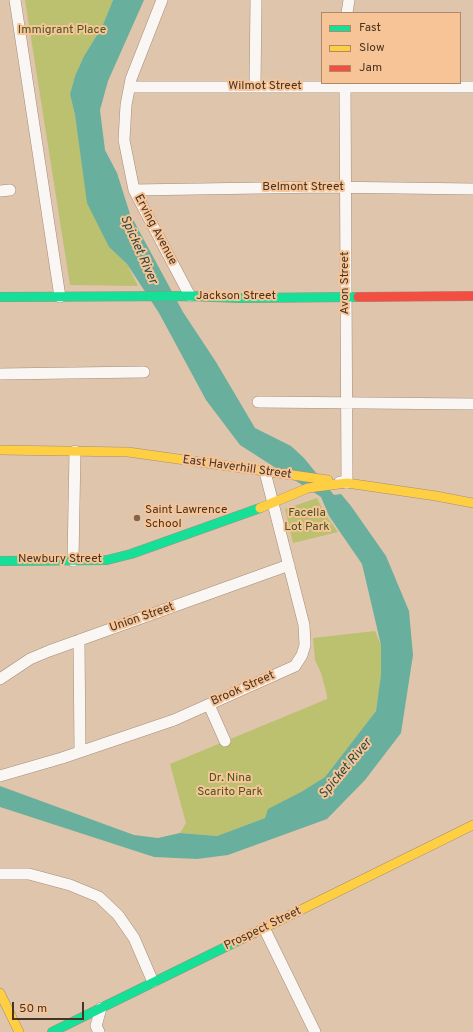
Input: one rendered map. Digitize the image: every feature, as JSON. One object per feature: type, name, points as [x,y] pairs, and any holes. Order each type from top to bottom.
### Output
[{"type":"main road","name":"Jackson Street","points":[[0,298],[134,296],[239,298],[473,296]]},
{"type":"main road","name":"East Haverhill Street","points":[[0,450],[128,452],[436,496],[473,503]]},
{"type":"main road","name":"Newbury Street","points":[[0,561],[107,560],[131,554],[277,501],[308,488],[342,483]]},
{"type":"main road","name":"Prospect Street","points":[[52,1032],[473,825]]},
{"type":"main road","points":[[0,993],[19,1032]]},
{"type":"street","points":[[15,0],[60,298]]},
{"type":"street","name":"Erving Avenue","points":[[162,0],[131,80],[126,105],[124,140],[134,190],[187,296]]},
{"type":"street","points":[[255,87],[256,0]]},
{"type":"street","points":[[347,12],[349,0]]},
{"type":"street","name":"Wilmot Street","points":[[130,87],[345,85],[473,88]]},
{"type":"street","name":"Avon Street","points":[[342,483],[347,403],[345,85]]},
{"type":"street","name":"Belmont Street","points":[[134,190],[345,187],[473,189]]},
{"type":"street","points":[[0,374],[144,372]]},
{"type":"street","points":[[258,402],[473,404]]},
{"type":"street","points":[[73,561],[75,451]]},
{"type":"street","name":"Brook Street","points":[[0,776],[80,752],[174,720],[295,666],[302,655],[305,645],[304,625],[289,564],[270,472]]},
{"type":"street","name":"Union Street","points":[[0,679],[30,659],[289,564]]},
{"type":"street","points":[[79,640],[80,752]]},
{"type":"street","points":[[209,704],[225,741]]},
{"type":"street","points":[[0,874],[29,874],[70,885],[99,897],[118,914],[134,938],[153,982]]},
{"type":"street","points":[[264,928],[315,1032]]},
{"type":"street","points":[[100,1032],[96,1026],[101,1008]]},
{"type":"green space","name":"Immigrant Place","points":[[25,0],[113,0],[102,27],[84,56],[75,76],[70,94],[75,115],[84,178],[109,247],[127,264],[138,286],[70,285]]},
{"type":"green space","name":"Facella Lot Park","points":[[317,498],[325,514],[338,532],[293,543],[285,509]]},
{"type":"green space","name":"Dr. Nina Scarito Park","points":[[375,631],[381,645],[381,674],[376,711],[325,777],[265,818],[217,836],[180,833],[186,823],[170,764],[327,699],[321,673],[315,660],[313,638]]},
{"type":"water","name":"Spicket River","points":[[113,0],[144,0],[108,81],[100,110],[105,150],[117,173],[130,214],[183,312],[216,362],[255,428],[291,446],[304,458],[334,495],[341,494],[386,556],[409,611],[413,655],[401,733],[365,780],[327,819],[228,855],[197,859],[154,857],[0,807],[0,786],[134,835],[158,838],[180,833],[217,836],[265,818],[268,809],[303,791],[325,777],[376,711],[381,674],[381,645],[362,564],[329,516],[321,497],[240,445],[206,400],[159,313],[127,264],[109,247],[87,203],[75,115],[70,94],[75,76],[84,56],[102,27]]},
{"type":"traffic: fast","points":[[0,297],[358,297]]},
{"type":"traffic: fast","points":[[0,561],[107,560],[131,554],[260,508]]},
{"type":"traffic: fast","points":[[52,1032],[254,933]]},
{"type":"traffic: slow","points":[[0,450],[128,452],[328,480]]},
{"type":"traffic: slow","points":[[260,508],[308,488],[347,483],[473,503]]},
{"type":"traffic: slow","points":[[254,933],[473,825]]},
{"type":"traffic: slow","points":[[0,993],[19,1032]]},
{"type":"traffic: jam","points":[[358,297],[473,296]]},
{"type":"place","name":"Saint Lawrence School","points":[[137,518]]}]
